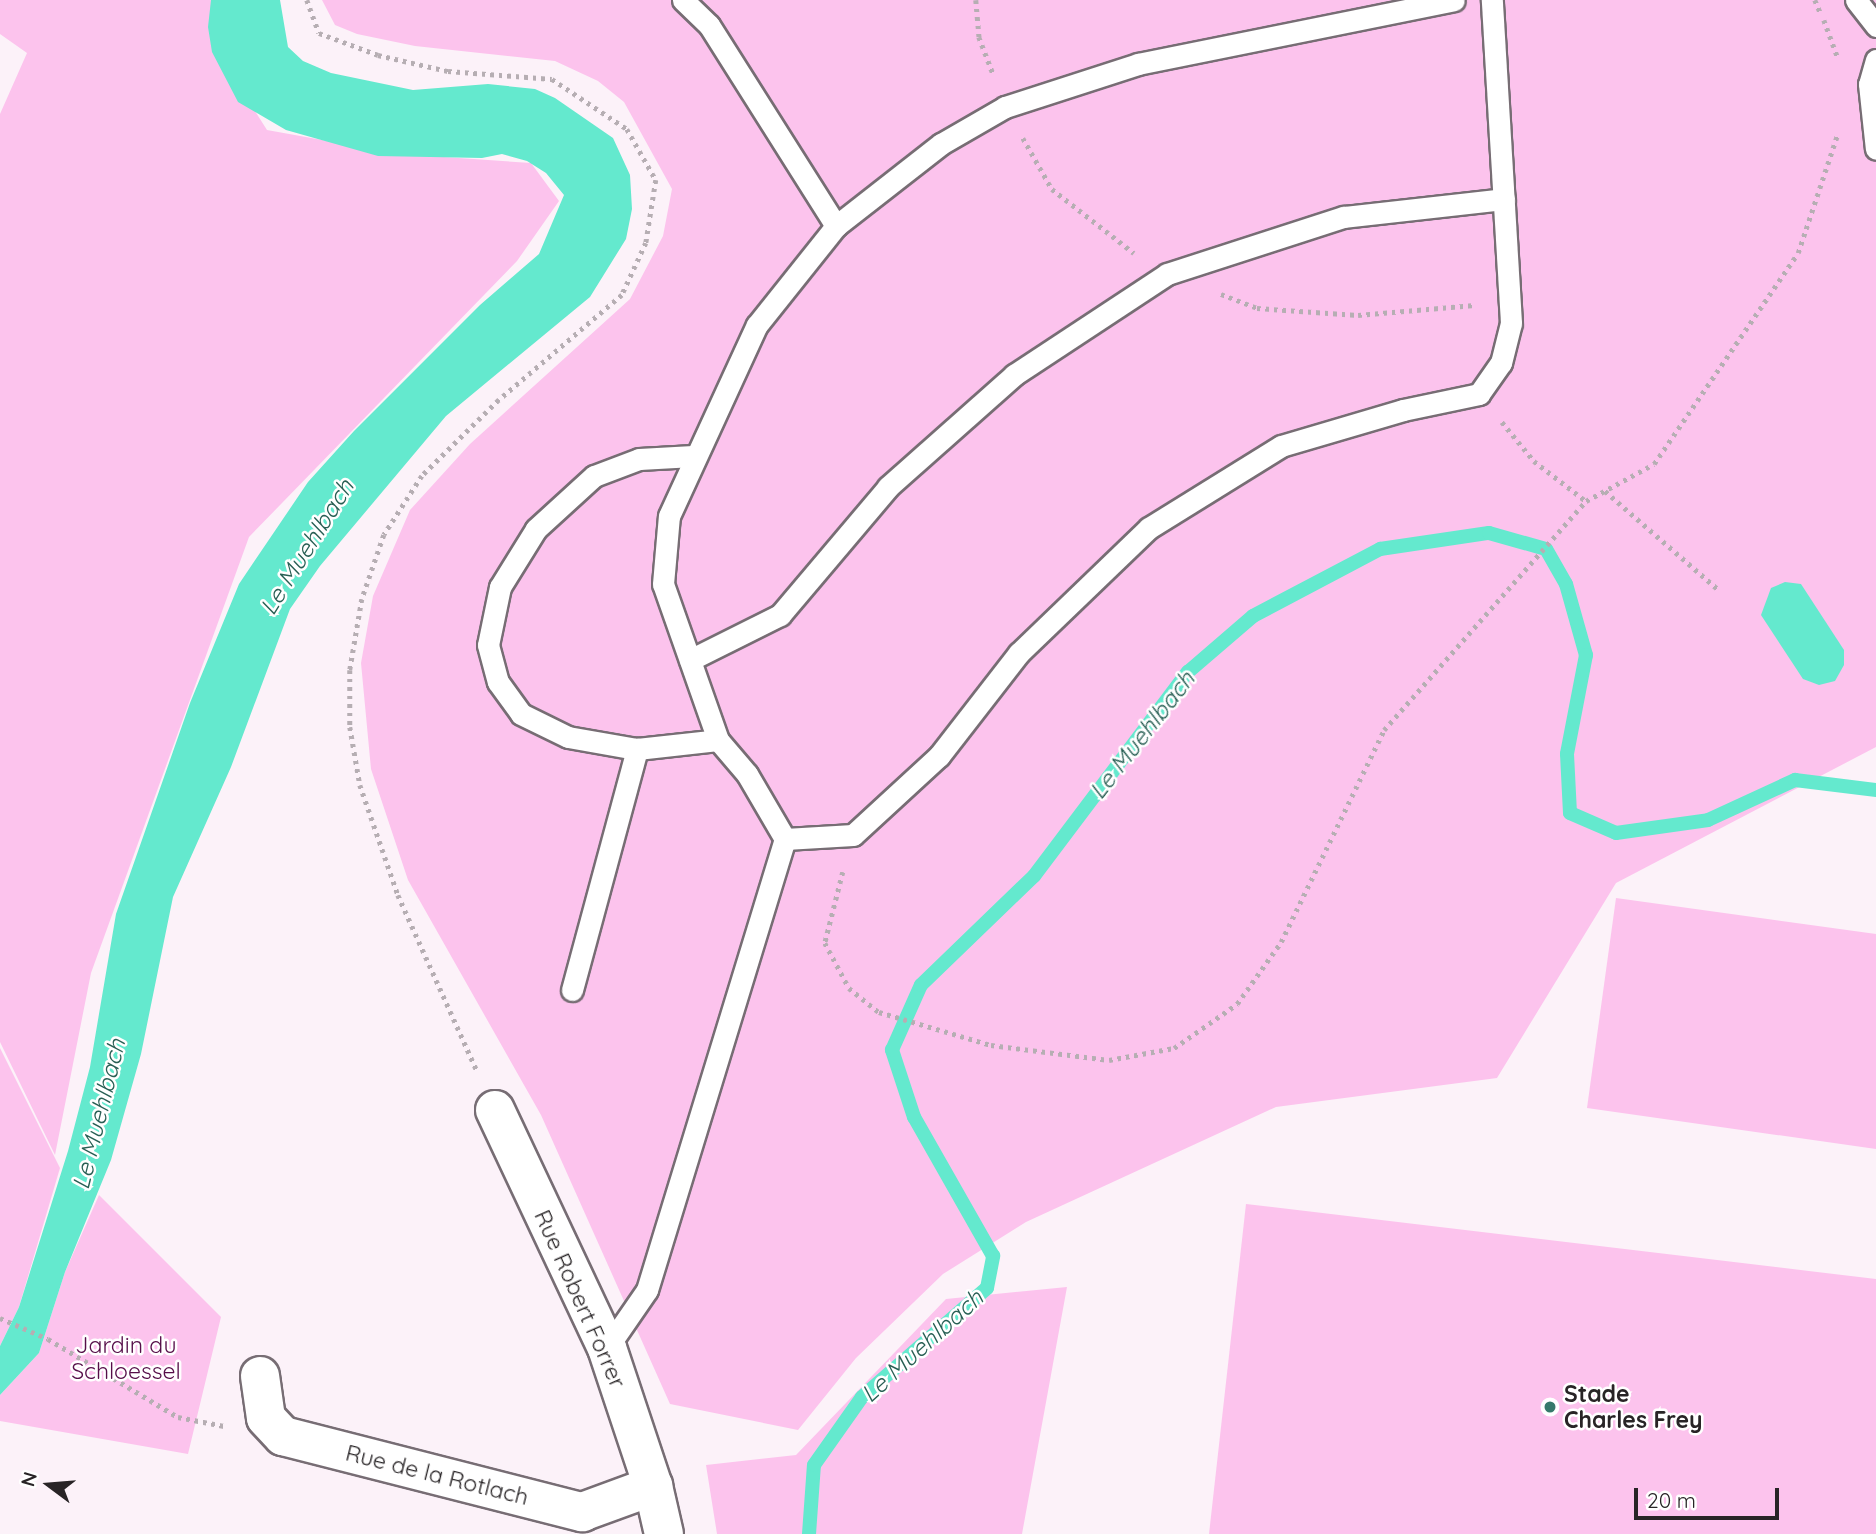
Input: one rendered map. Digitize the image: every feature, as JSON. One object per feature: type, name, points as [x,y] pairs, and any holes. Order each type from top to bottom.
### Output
[{"type":"street","name":"Rue Robert Forrer","points":[[495,1110],[607,1348],[653,1486],[664,1534]]},
{"type":"street","points":[[260,1376],[267,1418],[283,1436]]},
{"type":"street","name":"Rue de la Rotlach","points":[[283,1436],[583,1512],[653,1486]]},
{"type":"lane","points":[[683,0],[709,25],[836,226]]},
{"type":"lane","points":[[607,1348],[647,1290],[785,838],[747,774],[718,740],[663,584],[669,516],[693,456],[757,325],[836,226],[940,144],[1006,107],[1045,92],[1151,61],[1454,0]]},
{"type":"lane","points":[[785,838],[853,835],[939,756],[1020,653],[1149,528],[1281,446],[1403,410],[1479,394],[1501,363],[1511,323],[1492,0]]},
{"type":"lane","points":[[1856,0],[1876,26]]},
{"type":"lane","points":[[1876,60],[1869,84],[1876,149]]},
{"type":"lane","points":[[690,660],[780,615],[888,487],[1014,375],[1167,274],[1344,217],[1504,199]]},
{"type":"lane","points":[[693,456],[639,458],[594,476],[536,529],[500,587],[488,645],[498,682],[521,713],[568,737],[637,749],[718,740]]},
{"type":"lane","points":[[572,990],[637,749]]},
{"type":"path","points":[[307,0],[319,33],[378,55],[448,71],[552,79],[627,129],[656,180],[646,243],[622,295],[499,400],[422,476],[384,536],[362,599],[350,670],[350,727],[360,785],[398,895],[495,1110]]},
{"type":"path","points":[[1815,0],[1838,55],[1838,68]]},
{"type":"path","points":[[853,835],[825,943],[849,988],[879,1012],[991,1045],[1109,1060],[1174,1048],[1237,1004],[1280,942],[1384,730],[1586,501],[1654,464],[1798,253],[1839,131]]},
{"type":"path","points":[[1479,394],[1534,460],[1586,501]]},
{"type":"path","points":[[1605,491],[1719,590]]},
{"type":"path","points":[[0,1318],[48,1339],[178,1417],[283,1436]]},
{"type":"green space","points":[[0,0],[218,0],[222,59],[267,130],[400,154],[531,163],[559,201],[517,261],[249,537],[91,973],[55,1155],[0,1042],[0,114],[27,53],[0,34]]},
{"type":"green space","points":[[322,0],[1876,0],[1876,747],[1616,883],[1497,1078],[1276,1107],[1026,1222],[943,1274],[856,1358],[798,1430],[670,1404],[541,1115],[408,880],[371,769],[361,663],[373,596],[410,510],[470,444],[630,299],[663,236],[672,189],[624,102],[598,81],[555,61],[415,46],[357,34],[335,25]]},
{"type":"green space","points":[[1616,898],[1876,934],[1876,1149],[1587,1108]]},
{"type":"green space","name":"Jardin du Schloessel","points":[[0,1048],[60,1168],[19,1307],[0,1346]]},
{"type":"green space","name":"Jardin du Schloessel","points":[[99,1195],[221,1317],[188,1454],[0,1421],[0,1395],[39,1353],[65,1272]]},
{"type":"green space","name":"Stade Charles Frey","points":[[1246,1204],[1876,1279],[1876,1534],[1209,1534]]},
{"type":"green space","points":[[1067,1287],[1022,1534],[717,1534],[706,1465],[796,1455],[946,1299]]},
{"type":"water","points":[[211,0],[280,0],[288,47],[303,61],[331,73],[413,90],[488,84],[535,89],[555,98],[613,138],[630,175],[632,209],[626,239],[590,297],[446,416],[320,566],[290,609],[231,767],[173,897],[141,1054],[111,1160],[65,1272],[39,1353],[0,1395],[0,1346],[19,1307],[68,1151],[90,1067],[116,914],[190,703],[239,584],[308,482],[354,431],[480,305],[539,254],[564,195],[546,173],[527,161],[502,154],[482,158],[378,156],[286,130],[238,102],[212,52],[208,27]]},
{"type":"water","points":[[1785,582],[1801,584],[1844,650],[1844,665],[1835,681],[1819,685],[1803,679],[1761,615],[1771,588]]},
{"type":"waterway","name":"Le Muehlbach","points":[[809,1534],[814,1465],[862,1397],[987,1288],[993,1256],[914,1117],[892,1050],[921,985],[1034,876],[1188,672],[1253,616],[1380,549],[1489,533],[1546,549],[1566,584],[1586,655],[1567,754],[1570,813],[1616,833],[1708,820],[1795,780],[1876,790]]},
{"type":"place","name":"Stade Charles Frey","points":[[1550,1407]]}]
